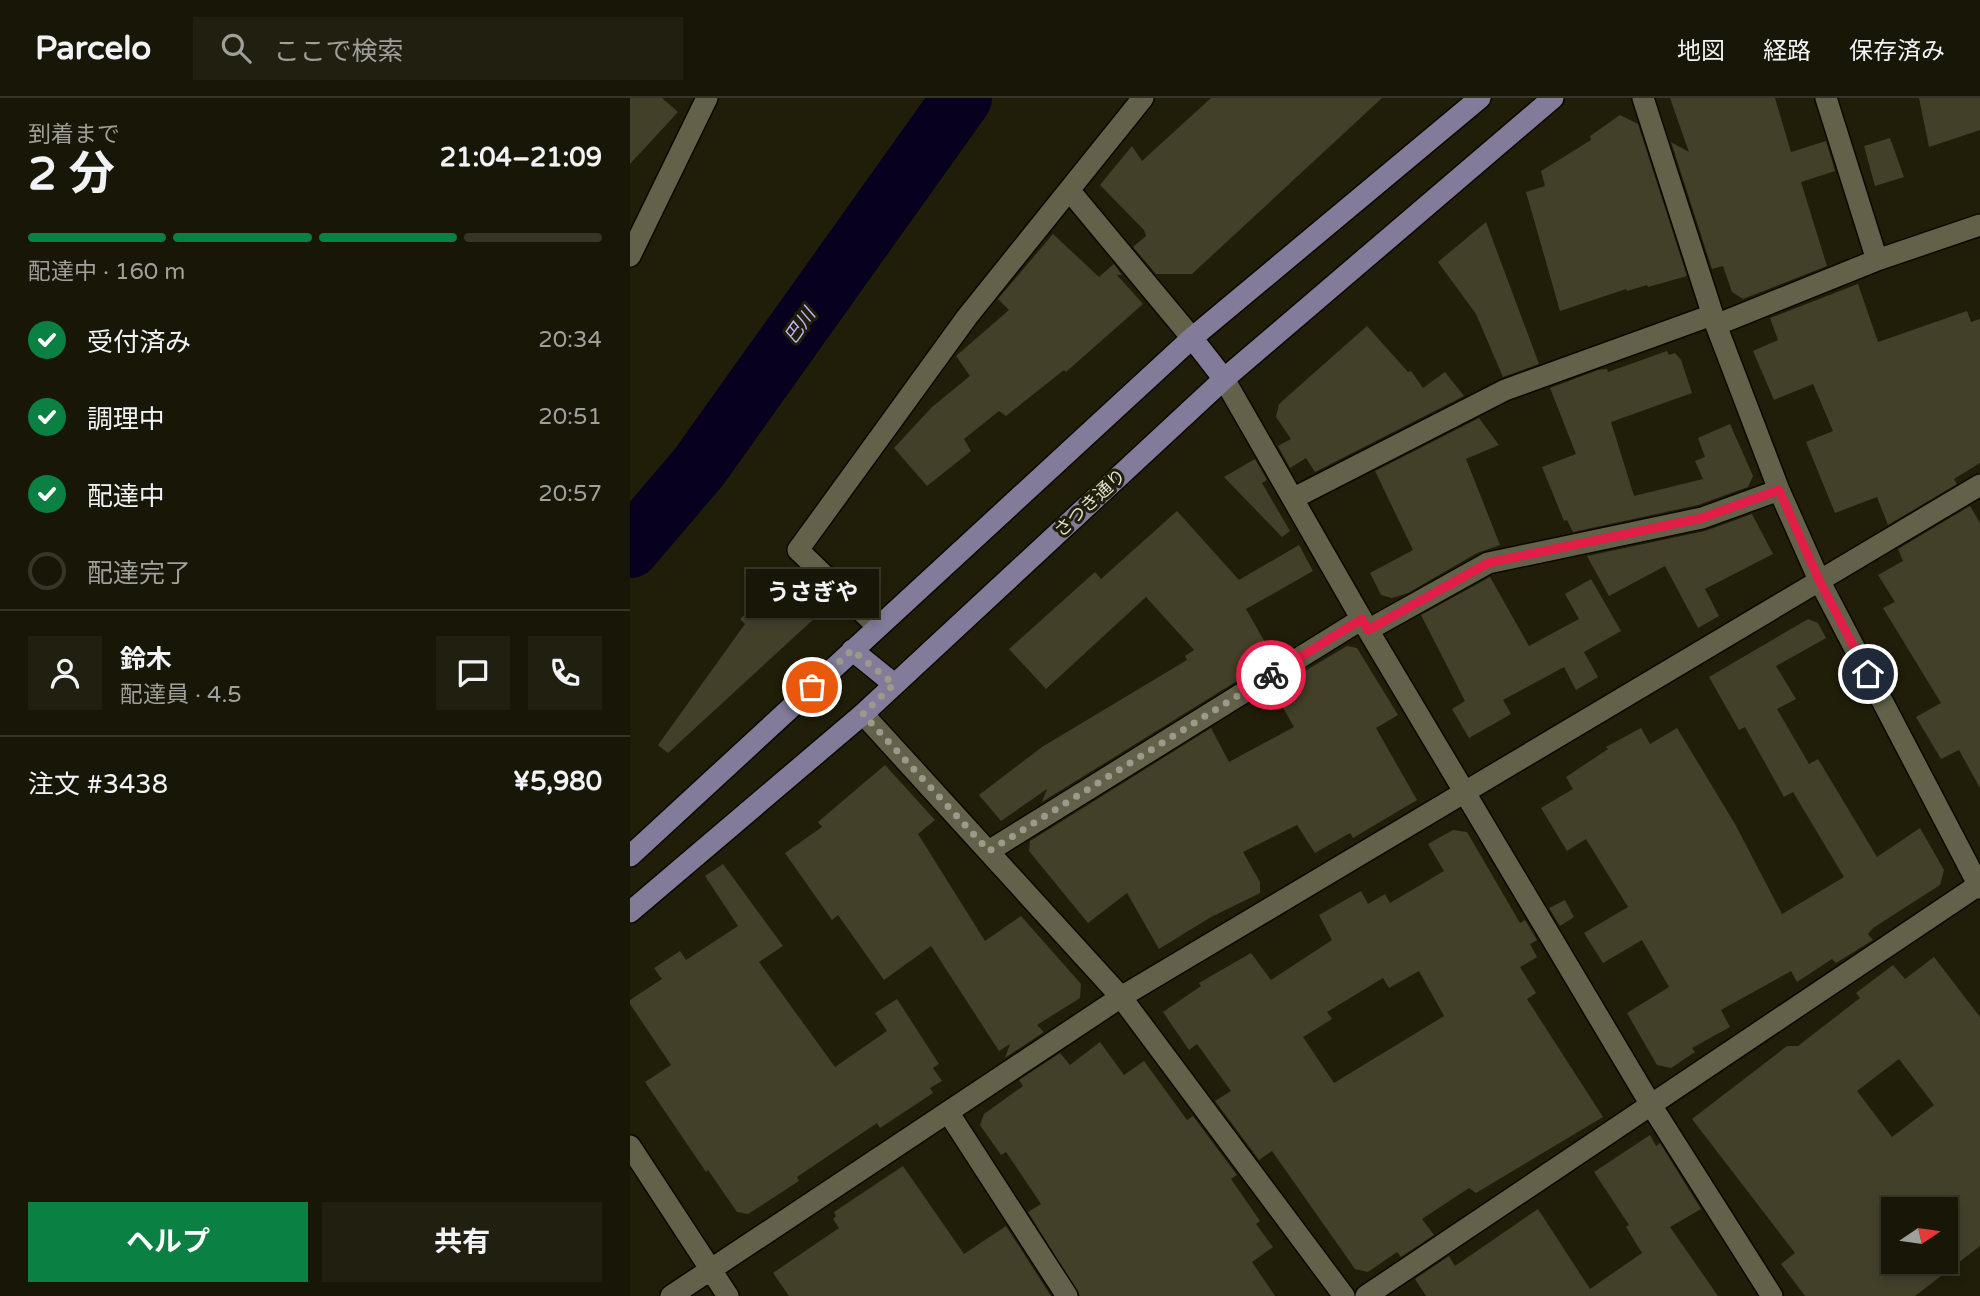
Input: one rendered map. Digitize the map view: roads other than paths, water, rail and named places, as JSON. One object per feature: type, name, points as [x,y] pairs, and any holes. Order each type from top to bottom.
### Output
[{"type":"main road","points":[[630,856],[1192,338],[1480,98]]},
{"type":"main road","name":"さつき通り","points":[[630,912],[863,714],[1224,379],[1553,98]]},
{"type":"main road","points":[[1192,338],[1224,379]]},
{"type":"main road","points":[[852,650],[894,684]]},
{"type":"street","points":[[630,256],[707,98]]},
{"type":"street","points":[[877,626],[798,550],[967,317],[1143,98]]},
{"type":"street","points":[[1366,1296],[1979,886],[1819,580],[1779,490],[1714,320],[1643,98]]},
{"type":"street","points":[[1826,98],[1877,260]]},
{"type":"street","points":[[1069,190],[1192,338]]},
{"type":"street","points":[[1294,498],[1505,390],[1714,320],[1980,225]]},
{"type":"street","points":[[1224,379],[1465,794],[1651,1105],[1772,1296]]},
{"type":"street","points":[[671,1296],[1121,997],[1980,485]]},
{"type":"street","points":[[989,851],[1365,625],[1488,563],[1702,518],[1779,490]]},
{"type":"street","points":[[863,714],[1121,997],[1343,1296]]},
{"type":"street","points":[[948,1112],[1067,1296]]},
{"type":"street","points":[[630,1146],[728,1296]]},
{"type":"waterway","name":"巴川","points":[[630,548],[699,467],[962,98]]},
{"type":"place","name":"うさぎや","points":[[812,687]]}]
